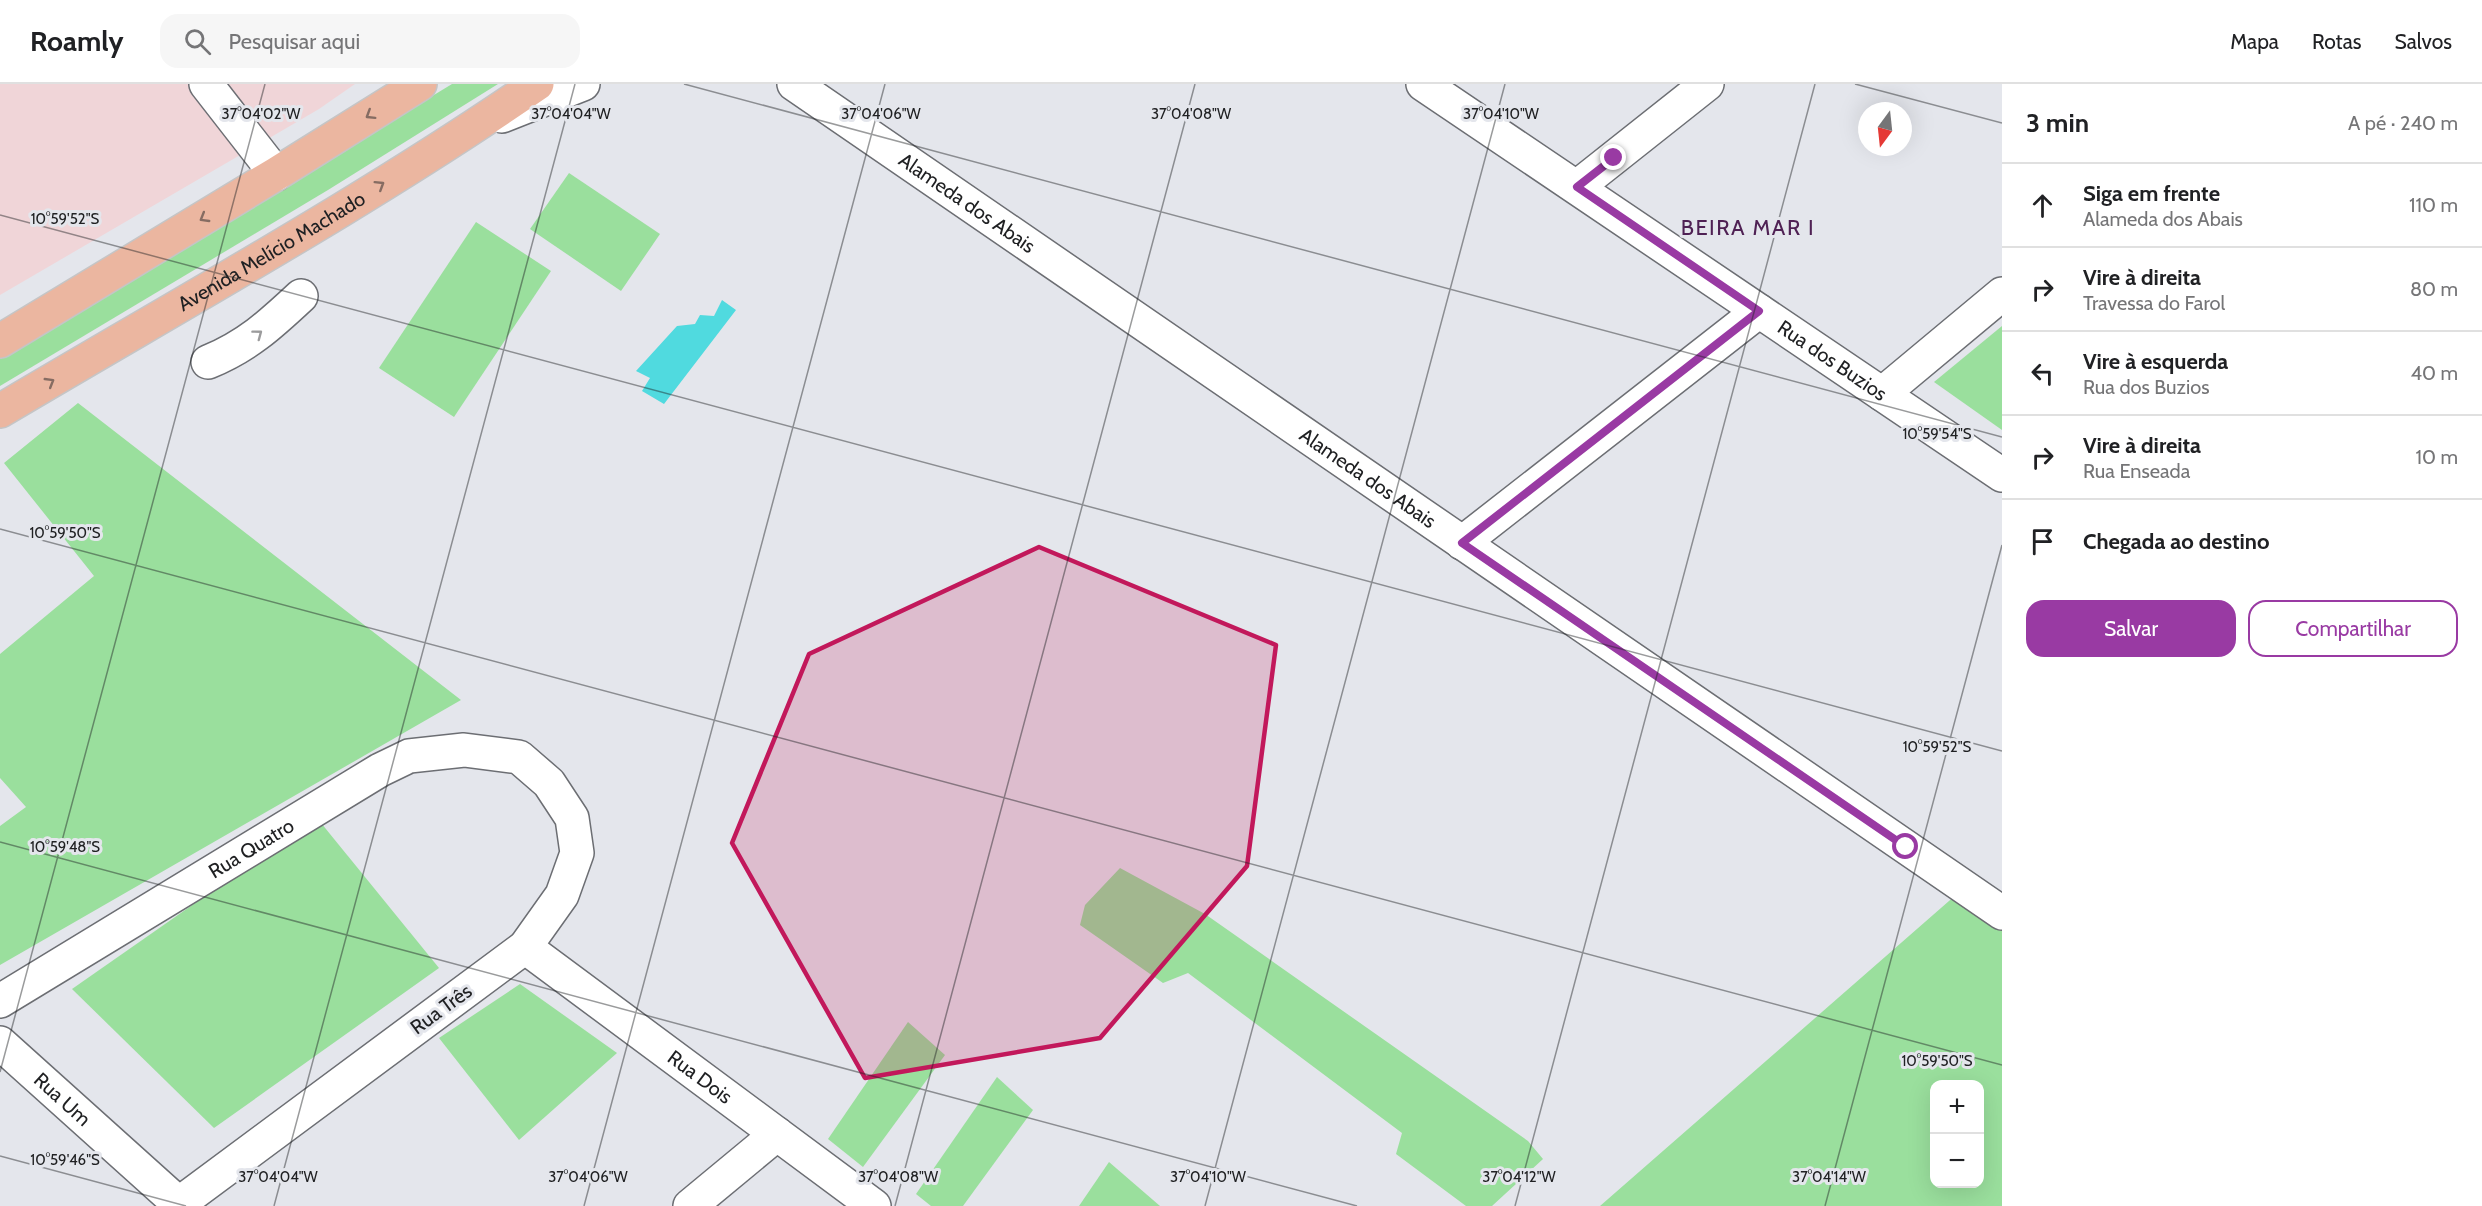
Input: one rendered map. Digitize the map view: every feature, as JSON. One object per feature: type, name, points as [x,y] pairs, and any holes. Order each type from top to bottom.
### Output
[{"type":"main road","points":[[0,341],[420,84]]},
{"type":"main road","name":"Avenida Melício Machado","points":[[0,411],[281,246],[475,127],[537,84]]},
{"type":"street","points":[[206,84],[276,174]]},
{"type":"street","points":[[475,127],[583,84]]},
{"type":"street","name":"Alameda dos Abais","points":[[794,84],[2002,913]]},
{"type":"street","name":"Rua dos Buzios","points":[[1424,84],[2002,475]]},
{"type":"street","points":[[1577,187],[1707,84]]},
{"type":"street","points":[[1882,394],[2002,294]]},
{"type":"street","points":[[208,362],[235,351],[272,323],[301,296]]},
{"type":"street","points":[[1462,543],[1759,311]]},
{"type":"street","name":"Rua Quatro","points":[[0,1001],[370,776],[408,756],[464,750],[519,757]]},
{"type":"street","name":"Rua Três","points":[[178,1205],[525,947],[562,895],[577,853],[572,818],[549,783],[519,757]]},
{"type":"street","name":"Rua Dois","points":[[525,947],[874,1206]]},
{"type":"street","name":"Rua Um","points":[[0,1043],[178,1205]]},
{"type":"street","points":[[690,1206],[777,1134]]},
{"type":"highlighted area","points":[[1039,547],[1276,645],[1247,866],[1100,1038],[865,1078],[732,843],[809,654]]},
{"type":"shaded area","points":[[0,84],[355,84],[319,109],[0,295]]},
{"type":"green space","points":[[452,84],[498,84],[328,190],[0,386],[0,359]]},
{"type":"green space","points":[[569,173],[660,234],[621,291],[530,229]]},
{"type":"green space","points":[[476,222],[551,271],[454,417],[379,368]]},
{"type":"green space","points":[[2002,326],[2002,430],[1934,382]]},
{"type":"green space","points":[[78,403],[461,700],[0,965],[0,826],[26,807],[0,778],[0,654],[94,576],[4,463]]},
{"type":"green space","points":[[317,818],[439,968],[214,1128],[72,989]]},
{"type":"green space","points":[[1120,868],[1205,914],[1528,1141],[1543,1159],[1492,1206],[1466,1206],[1396,1154],[1402,1133],[1188,973],[1163,983],[1080,925],[1085,905]]},
{"type":"green space","points":[[1957,894],[2002,925],[2002,1206],[1600,1206]]},
{"type":"green space","points":[[520,984],[617,1053],[519,1140],[439,1038]]},
{"type":"green space","points":[[908,1022],[945,1055],[863,1167],[828,1139]]},
{"type":"green space","points":[[997,1077],[1033,1110],[963,1206],[931,1206],[916,1194]]},
{"type":"green space","points":[[1109,1162],[1160,1206],[1079,1206]]},
{"type":"water","points":[[722,300],[736,310],[664,404],[642,391],[650,378],[636,371],[677,326],[695,324],[700,315],[714,316]]},
{"type":"district","name":"BEIRA MAR I","points":[[1748,227]]},
{"type":"route","points":[[1614,158],[1577,187],[1759,311],[1462,543],[1906,847]]}]
